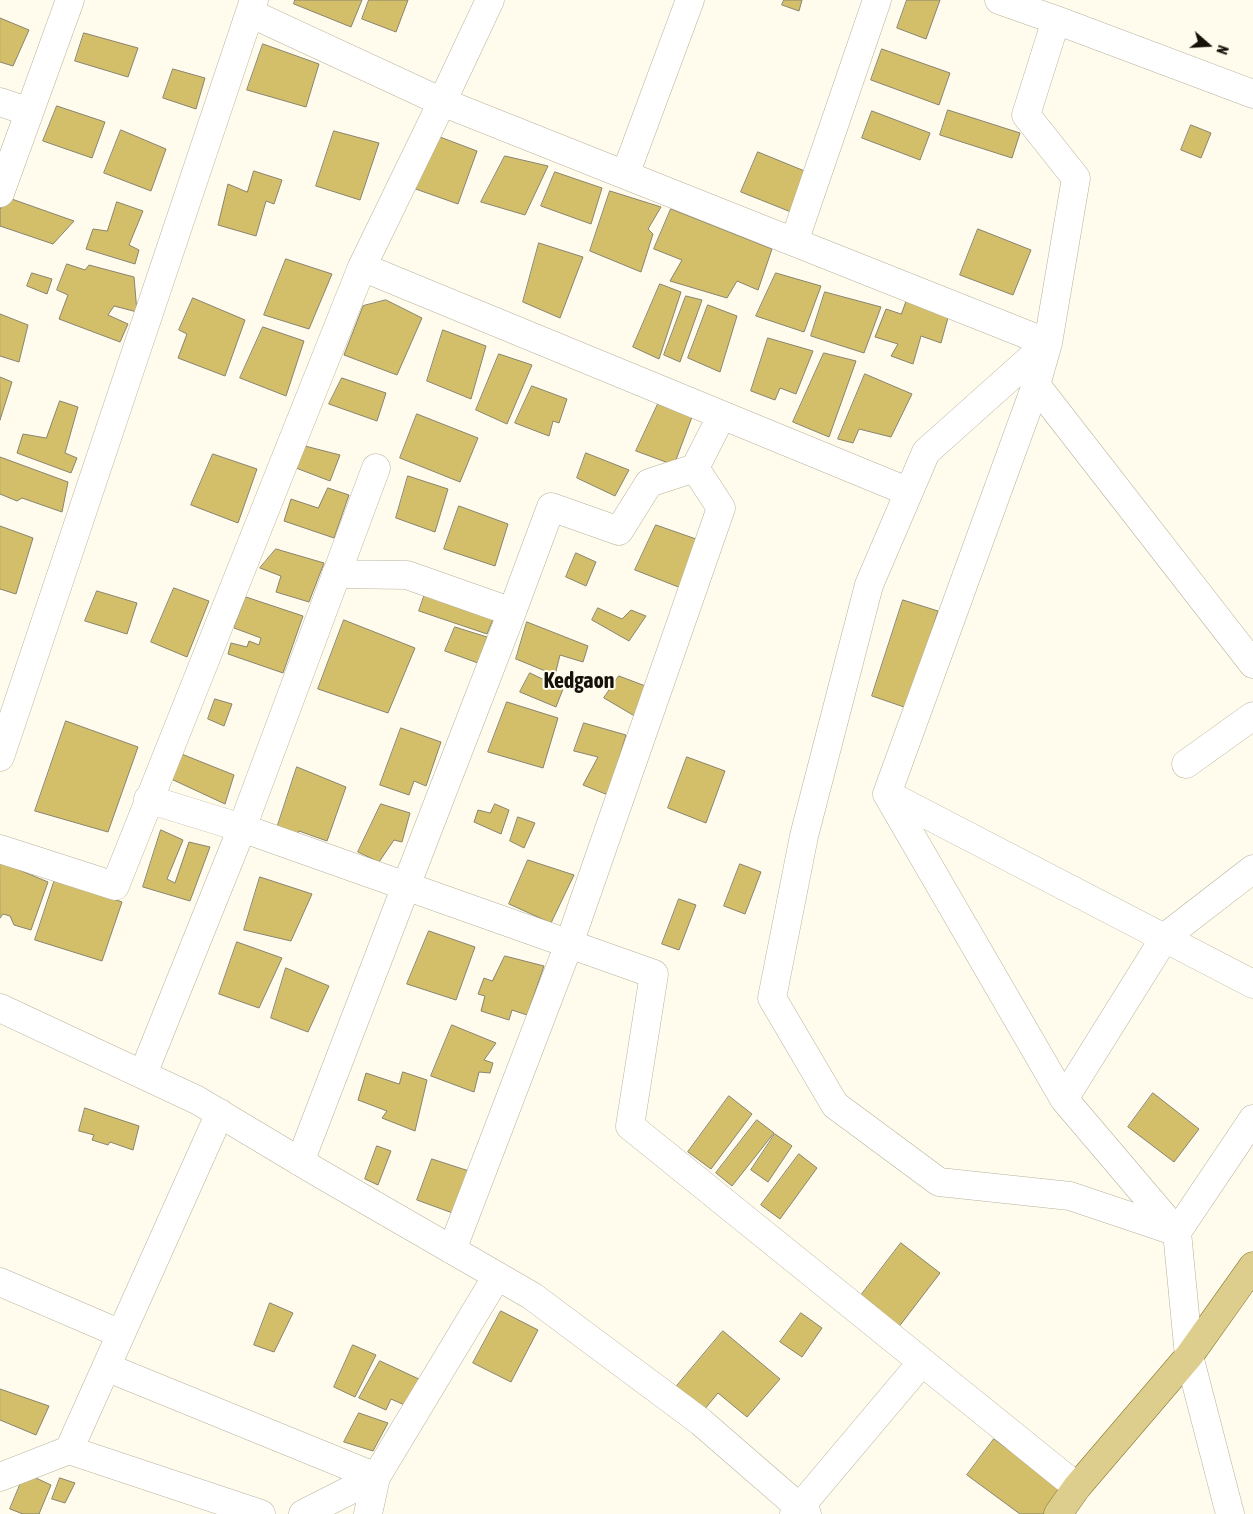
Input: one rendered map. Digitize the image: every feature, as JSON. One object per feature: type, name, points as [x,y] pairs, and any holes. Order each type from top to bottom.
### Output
[{"type":"main road","points":[[1058,1514],[1077,1487],[1189,1356],[1253,1266]]},
{"type":"street","points":[[0,193],[70,0]]},
{"type":"street","points":[[0,850],[115,886],[362,267],[490,0]]},
{"type":"street","points":[[625,175],[690,0]]},
{"type":"street","points":[[794,242],[877,0]]},
{"type":"street","points":[[999,0],[1253,94]]},
{"type":"street","points":[[0,757],[252,6],[442,102],[1048,343]]},
{"type":"street","points":[[887,794],[1036,385],[1048,343],[1076,178],[1026,115],[1056,20]]},
{"type":"street","points":[[0,102],[29,112]]},
{"type":"street","points":[[362,267],[909,492]]},
{"type":"street","points":[[1048,343],[926,452],[869,585],[804,836],[772,998],[835,1106],[939,1182],[1070,1196],[1177,1232]]},
{"type":"street","points":[[1036,385],[1253,664]]},
{"type":"street","points":[[300,1162],[551,507],[619,530],[649,483],[695,468],[722,415]]},
{"type":"street","points":[[143,1074],[242,828],[376,468]]},
{"type":"street","points":[[452,1250],[569,944],[721,508],[695,468]]},
{"type":"street","points":[[336,574],[407,575],[512,612]]},
{"type":"street","points":[[1186,764],[1253,716]]},
{"type":"street","points":[[887,794],[1253,984]]},
{"type":"street","points":[[887,794],[1064,1099],[1177,1232],[1189,1356],[1230,1514]]},
{"type":"street","points":[[148,800],[242,828],[654,974],[630,1126],[1077,1487]]},
{"type":"street","points":[[1064,1099],[1165,937],[1253,869]]},
{"type":"street","points":[[0,1008],[197,1100],[532,1296],[700,1422],[800,1512],[922,1362]]},
{"type":"street","points":[[69,1450],[220,1114]]},
{"type":"street","points":[[1177,1232],[1253,1119]]},
{"type":"street","points":[[368,1514],[376,1477],[498,1276]]},
{"type":"street","points":[[0,1282],[121,1334]]},
{"type":"street","points":[[106,1367],[376,1477]]},
{"type":"street","points":[[0,1477],[69,1450],[261,1514]]},
{"type":"street","points":[[303,1514],[376,1477]]},
{"type":"building","points":[[295,0],[362,0],[351,27],[294,4]]},
{"type":"building","points":[[369,0],[408,0],[396,32],[362,19]]},
{"type":"building","points":[[784,0],[802,0],[799,11],[782,5]]},
{"type":"building","points":[[907,0],[940,0],[926,39],[897,28]]},
{"type":"building","points":[[0,18],[29,30],[13,66],[0,62]]},
{"type":"building","points":[[84,33],[138,48],[128,77],[75,61]]},
{"type":"building","points":[[263,44],[319,64],[306,107],[247,90]]},
{"type":"building","points":[[882,49],[950,73],[939,105],[871,80]]},
{"type":"building","points":[[173,69],[205,78],[196,109],[163,98]]},
{"type":"building","points":[[57,106],[105,122],[92,158],[43,141]]},
{"type":"building","points":[[948,110],[1020,133],[1012,158],[940,135]]},
{"type":"building","points":[[872,111],[930,133],[920,160],[862,138]]},
{"type":"building","points":[[1191,125],[1211,133],[1201,158],[1181,150]]},
{"type":"building","points":[[121,130],[166,149],[151,191],[104,173]]},
{"type":"building","points":[[334,131],[379,143],[360,200],[316,186]]},
{"type":"building","points":[[432,134],[477,151],[458,204],[410,187]]},
{"type":"building","points":[[758,152],[807,172],[791,212],[741,192]]},
{"type":"building","points":[[505,156],[548,166],[525,215],[481,202]]},
{"type":"building","points":[[254,171],[282,180],[274,204],[266,201],[256,236],[218,225],[228,184],[247,192]]},
{"type":"building","points":[[555,172],[602,188],[591,224],[541,206]]},
{"type":"building","points":[[610,191],[661,207],[648,229],[653,234],[641,272],[590,251]]},
{"type":"building","points":[[6,197],[74,221],[53,244],[0,226],[0,210]]},
{"type":"building","points":[[117,202],[143,211],[129,245],[139,250],[135,264],[86,249],[93,229],[107,231]]},
{"type":"building","points":[[671,209],[772,249],[758,290],[737,281],[727,298],[670,281],[682,260],[654,249]]},
{"type":"building","points":[[978,229],[1031,250],[1013,295],[960,275]]},
{"type":"building","points":[[539,243],[583,257],[560,318],[523,302]]},
{"type":"building","points":[[286,259],[332,274],[309,329],[264,315]]},
{"type":"building","points":[[67,264],[85,270],[89,265],[134,277],[137,312],[114,306],[108,315],[128,324],[120,342],[59,319],[68,295],[57,290]]},
{"type":"building","points":[[32,273],[52,279],[47,294],[27,286]]},
{"type":"building","points":[[776,273],[821,286],[804,332],[756,316]]},
{"type":"building","points":[[660,284],[681,292],[659,359],[633,347]]},
{"type":"building","points":[[825,292],[881,307],[864,353],[811,336]]},
{"type":"building","points":[[686,296],[702,300],[680,362],[664,355]]},
{"type":"building","points":[[908,297],[949,314],[941,343],[921,336],[913,364],[891,356],[898,344],[875,337],[886,309],[901,314]]},
{"type":"building","points":[[193,298],[245,320],[225,376],[178,358],[187,334],[179,330]]},
{"type":"building","points":[[386,300],[422,318],[397,375],[344,355],[363,306]]},
{"type":"building","points":[[708,305],[737,316],[720,372],[688,358]]},
{"type":"building","points":[[0,314],[28,325],[19,362],[0,356]]},
{"type":"building","points":[[263,327],[304,341],[286,396],[240,378]]},
{"type":"building","points":[[443,330],[486,346],[471,399],[427,381]]},
{"type":"building","points":[[768,338],[813,351],[796,394],[780,388],[775,400],[751,391]]},
{"type":"building","points":[[824,353],[856,361],[829,437],[793,422]]},
{"type":"building","points":[[499,354],[532,365],[507,424],[476,410]]},
{"type":"building","points":[[865,374],[912,394],[891,437],[859,429],[853,443],[838,439]]},
{"type":"building","points":[[0,377],[12,382],[0,420]]},
{"type":"building","points":[[342,378],[386,393],[377,421],[329,404]]},
{"type":"building","points":[[532,386],[567,399],[559,423],[553,421],[549,436],[515,423]]},
{"type":"building","points":[[60,401],[78,407],[65,453],[77,458],[71,473],[17,453],[23,434],[46,438]]},
{"type":"building","points":[[658,404],[692,417],[674,465],[636,451]]},
{"type":"building","points":[[417,414],[478,438],[460,482],[400,458]]},
{"type":"building","points":[[305,446],[340,455],[330,481],[296,468]]},
{"type":"building","points":[[586,453],[629,470],[615,496],[577,478]]},
{"type":"building","points":[[213,454],[257,469],[238,523],[191,505]]},
{"type":"building","points":[[0,457],[68,482],[62,512],[22,498],[17,501],[0,494]]},
{"type":"building","points":[[408,476],[448,489],[435,532],[396,518]]},
{"type":"building","points":[[328,488],[349,495],[334,538],[284,521],[291,499],[318,508]]},
{"type":"building","points":[[459,506],[508,524],[495,566],[444,549]]},
{"type":"building","points":[[656,525],[696,539],[681,588],[635,570]]},
{"type":"building","points":[[0,526],[33,538],[16,594],[0,589]]},
{"type":"building","points":[[276,549],[324,563],[309,602],[276,592],[281,576],[260,568]]},
{"type":"building","points":[[576,553],[596,562],[586,586],[566,577]]},
{"type":"building","points":[[174,588],[209,601],[187,657],[151,642]]},
{"type":"building","points":[[427,588],[496,612],[487,634],[419,611]]},
{"type":"building","points":[[97,591],[137,603],[127,634],[85,621]]},
{"type":"building","points":[[246,597],[303,616],[283,673],[228,654],[231,643],[247,647],[249,641],[259,645],[261,638],[234,628]]},
{"type":"building","points":[[903,600],[938,611],[907,708],[872,696]]},
{"type":"building","points":[[598,608],[622,619],[631,610],[646,616],[629,641],[592,620]]},
{"type":"building","points":[[344,620],[415,648],[388,713],[318,689]]},
{"type":"building","points":[[527,622],[588,646],[583,662],[560,655],[555,675],[516,659]]},
{"type":"building","points":[[455,627],[487,637],[478,663],[445,651]]},
{"type":"building","points":[[530,673],[563,689],[556,707],[520,692]]},
{"type":"building","points":[[619,676],[648,687],[638,718],[604,698]]},
{"type":"building","points":[[215,699],[232,704],[224,726],[208,719]]},
{"type":"building","points":[[507,702],[558,718],[543,768],[488,752]]},
{"type":"building","points":[[66,721],[138,747],[108,832],[35,811]]},
{"type":"building","points":[[584,723],[626,735],[608,795],[583,785],[598,757],[574,751]]},
{"type":"building","points":[[401,728],[441,742],[426,786],[414,781],[409,795],[380,785]]},
{"type":"building","points":[[179,753],[234,775],[225,804],[169,778]]},
{"type":"building","points":[[687,757],[725,771],[706,823],[668,808]]},
{"type":"building","points":[[297,767],[346,787],[327,841],[299,831],[295,838],[276,831]]},
{"type":"building","points":[[381,804],[410,813],[402,842],[394,840],[379,862],[358,852]]},
{"type":"building","points":[[495,804],[509,810],[501,834],[474,822],[478,810],[490,813]]},
{"type":"building","points":[[518,817],[535,823],[524,848],[510,841]]},
{"type":"building","points":[[161,830],[183,840],[167,879],[175,883],[189,842],[210,847],[190,901],[143,887]]},
{"type":"building","points":[[528,860],[574,875],[551,923],[509,904]]},
{"type":"building","points":[[0,862],[48,882],[31,930],[14,925],[10,916],[3,914],[0,918]]},
{"type":"building","points":[[740,864],[761,872],[745,914],[724,906]]},
{"type":"building","points":[[260,877],[312,894],[291,941],[244,930]]},
{"type":"building","points":[[55,879],[122,902],[102,961],[35,940]]},
{"type":"building","points":[[679,899],[696,905],[679,950],[662,944]]},
{"type":"building","points":[[429,931],[475,947],[456,1000],[407,984]]},
{"type":"building","points":[[237,942],[282,958],[259,1008],[219,994]]},
{"type":"building","points":[[505,956],[544,966],[527,1015],[512,1010],[509,1020],[481,1011],[485,996],[478,994],[484,978],[492,981]]},
{"type":"building","points":[[286,968],[329,986],[308,1032],[271,1018]]},
{"type":"building","points":[[452,1025],[496,1043],[484,1060],[493,1063],[490,1073],[479,1072],[474,1092],[431,1076]]},
{"type":"building","points":[[403,1072],[427,1080],[415,1131],[382,1118],[387,1111],[358,1100],[366,1073],[399,1084]]},
{"type":"building","points":[[1153,1093],[1199,1129],[1174,1162],[1128,1127]]},
{"type":"building","points":[[729,1096],[752,1114],[711,1169],[688,1152]]},
{"type":"building","points":[[85,1108],[139,1126],[133,1150],[110,1142],[108,1145],[92,1140],[94,1135],[79,1131]]},
{"type":"building","points":[[757,1120],[774,1133],[732,1186],[716,1173]]},
{"type":"building","points":[[775,1134],[792,1146],[768,1182],[751,1170]]},
{"type":"building","points":[[377,1146],[391,1151],[378,1185],[365,1179]]},
{"type":"building","points":[[799,1154],[817,1168],[780,1219],[761,1205]]},
{"type":"building","points":[[432,1159],[472,1172],[458,1215],[417,1200]]},
{"type":"building","points":[[901,1243],[940,1273],[898,1328],[859,1298]]},
{"type":"building","points":[[270,1303],[293,1313],[274,1352],[254,1345]]},
{"type":"building","points":[[501,1311],[538,1330],[511,1382],[473,1363]]},
{"type":"building","points":[[801,1313],[822,1328],[802,1357],[780,1342]]},
{"type":"building","points":[[723,1331],[780,1379],[747,1417],[718,1393],[704,1410],[676,1387]]},
{"type":"building","points":[[353,1345],[376,1355],[355,1397],[334,1387]]},
{"type":"building","points":[[380,1361],[421,1380],[409,1407],[391,1399],[386,1410],[359,1398]]},
{"type":"building","points":[[0,1389],[49,1406],[36,1435],[0,1420]]},
{"type":"building","points":[[359,1413],[388,1423],[373,1451],[344,1442]]},
{"type":"building","points":[[994,1439],[1068,1494],[1053,1514],[1020,1514],[967,1475]]},
{"type":"building","points":[[25,1473],[51,1485],[39,1514],[23,1514],[10,1509]]},
{"type":"building","points":[[60,1478],[75,1483],[65,1503],[52,1499]]},
{"type":"district","name":"Kedgaon","points":[[579,681]]}]
